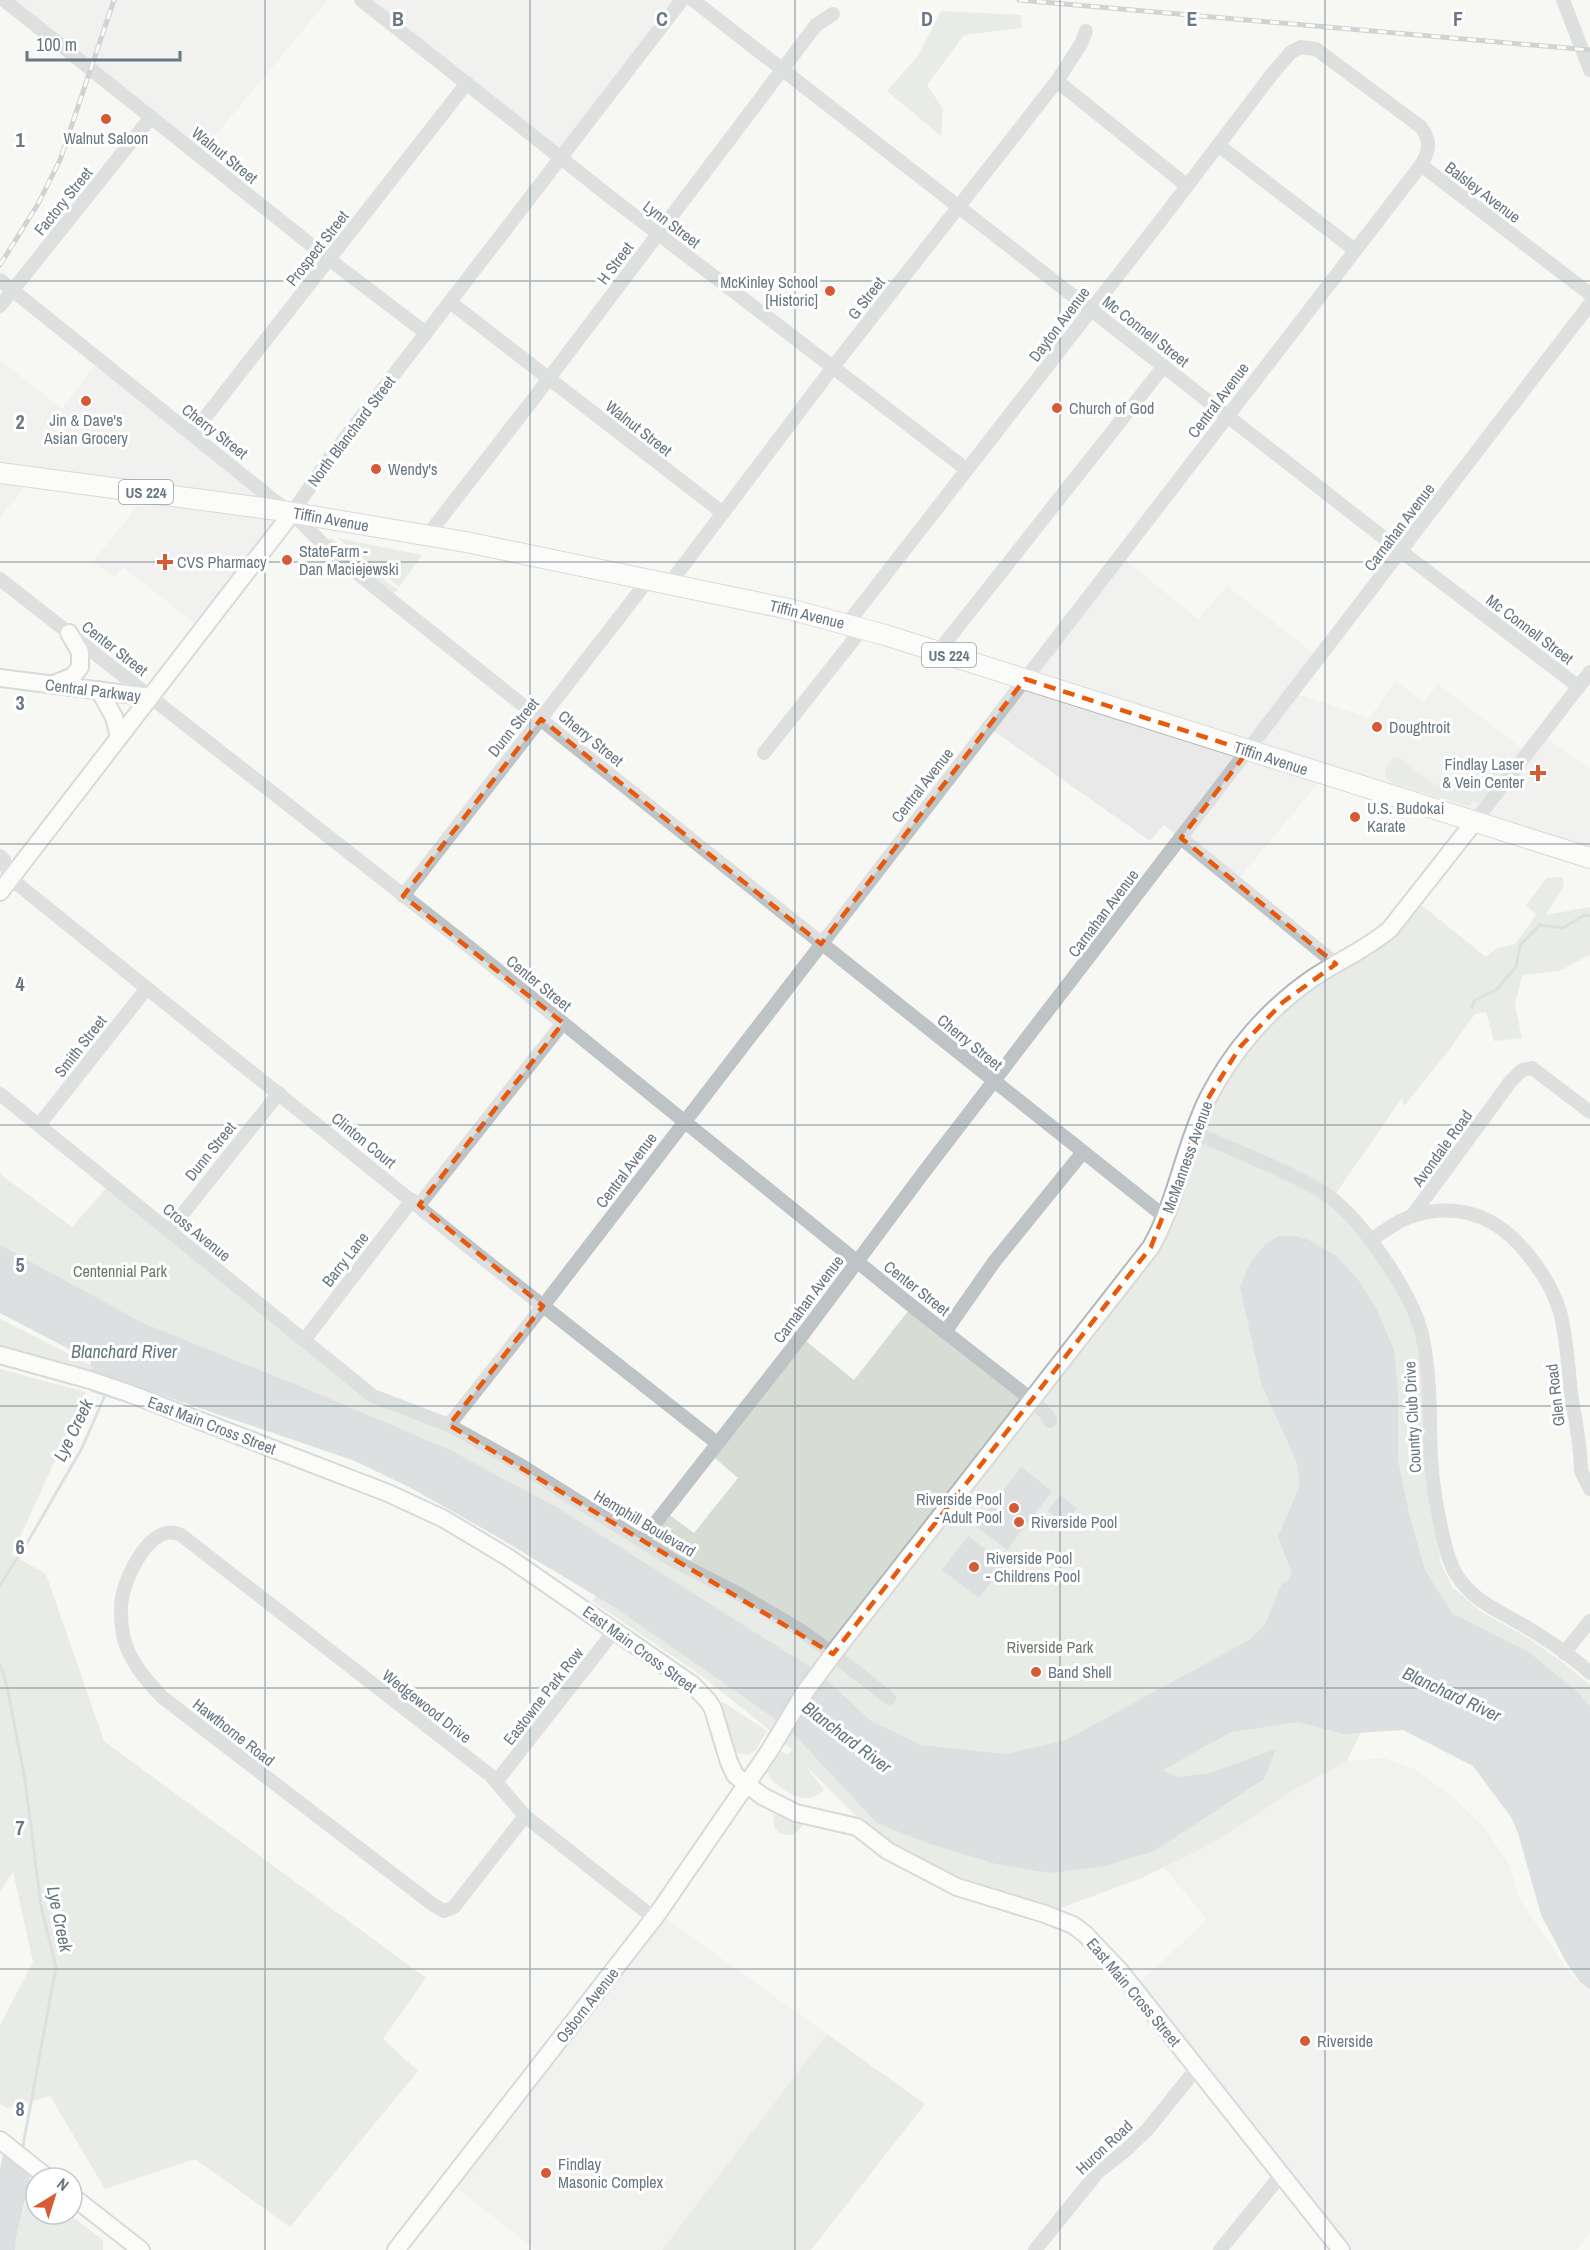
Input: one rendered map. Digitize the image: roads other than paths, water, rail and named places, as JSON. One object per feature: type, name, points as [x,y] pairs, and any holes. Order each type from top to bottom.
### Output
[{"type":"highway","name":"Tiffin Avenue","points":[[0,473],[292,513],[427,536],[523,553],[789,609],[855,626],[1590,858]]},
{"type":"main road","name":"North Blanchard Street","points":[[0,892],[292,513]]},
{"type":"main road","points":[[53,685],[73,675],[80,667],[80,652],[69,633]]},
{"type":"main road","name":"Central Parkway","points":[[0,678],[150,697]]},
{"type":"main road","points":[[99,690],[114,717],[119,737]]},
{"type":"main road","name":"McManness Avenue","points":[[768,1753],[805,1692],[838,1646],[1151,1247],[1165,1217],[1194,1132],[1214,1086],[1250,1035],[1294,992],[1379,939],[1390,929],[1475,821]]},
{"type":"main road","name":"East Main Cross Street","points":[[0,1355],[128,1393],[416,1505],[469,1533],[693,1685],[708,1701],[735,1775],[762,1796],[783,1808],[856,1827],[888,1851],[957,1887],[1073,1925],[1106,1954],[1341,2250]]},
{"type":"main road","name":"Osborn Avenue","points":[[404,2247],[654,1918],[768,1753]]},
{"type":"main road","points":[[3,2142],[33,2166]]},
{"type":"main road","points":[[84,2205],[141,2250]]},
{"type":"street","name":"Walnut Street","points":[[4,0],[330,260],[426,333]]},
{"type":"street","name":"Lynn Street","points":[[361,0],[560,158],[966,470]]},
{"type":"street","name":"North Blanchard Street","points":[[292,513],[329,459],[682,0]]},
{"type":"street","name":"Mc Connell Street","points":[[693,0],[1579,687]]},
{"type":"street","points":[[1563,0],[1590,70]]},
{"type":"street","name":"H Street","points":[[427,536],[816,25],[834,14]]},
{"type":"street","name":"G Street","points":[[670,583],[833,367],[1057,81],[1081,44],[1086,31]]},
{"type":"street","name":"Balsley Avenue","points":[[1301,47],[1308,46],[1316,49],[1335,61],[1421,127],[1428,141],[1429,150],[1421,165],[1590,294]]},
{"type":"street","name":"Dayton Avenue","points":[[764,753],[966,470],[1286,57],[1301,47]]},
{"type":"street","points":[[1057,81],[1186,185]]},
{"type":"street","name":"Prospect Street","points":[[192,434],[467,83]]},
{"type":"street","name":"Factory Street","points":[[0,306],[151,117]]},
{"type":"street","points":[[1218,145],[1355,250]]},
{"type":"street","name":"Central Avenue","points":[[449,1425],[1421,165]]},
{"type":"street","name":"Cherry Street","points":[[0,280],[292,513],[323,544],[362,577],[1165,1217]]},
{"type":"street","name":"Walnut Street","points":[[450,302],[723,513]]},
{"type":"street","name":"Carnahan Avenue","points":[[642,1540],[801,1337],[993,1082],[1402,552],[1590,304]]},
{"type":"street","points":[[938,652],[1164,366]]},
{"type":"street","name":"Center Street","points":[[0,579],[563,1023],[1031,1400],[1047,1415],[1050,1421]]},
{"type":"street","name":"Dunn Street","points":[[403,896],[649,579]]},
{"type":"street","name":"McManness Avenue","points":[[1475,821],[1590,672]]},
{"type":"street","points":[[1181,838],[1336,964]]},
{"type":"street","name":"Clinton Court","points":[[0,856],[4,860],[10,878],[717,1443]]},
{"type":"street","name":"Smith Street","points":[[39,1125],[147,988]]},
{"type":"street","name":"Barry Lane","points":[[305,1339],[563,1023]]},
{"type":"street","name":"Avondale Road","points":[[1370,1240],[1412,1216],[1510,1082],[1522,1070],[1532,1068],[1590,1112]]},
{"type":"street","name":"Dunn Street","points":[[168,1231],[279,1093]]},
{"type":"street","name":"Cross Avenue","points":[[0,1094],[373,1396]]},
{"type":"street","name":"Country Club Drive","points":[[1194,1132],[1278,1169],[1322,1192],[1348,1214],[1370,1240],[1406,1296],[1421,1332],[1429,1370],[1432,1484],[1452,1565],[1462,1582],[1483,1602],[1528,1628],[1590,1673]]},
{"type":"street","points":[[945,1332],[994,1262],[1083,1152]]},
{"type":"street","name":"Glen Road","points":[[1412,1216],[1445,1211],[1483,1217],[1514,1238],[1543,1275],[1563,1324],[1581,1471],[1590,1489]]},
{"type":"street","name":"Hemphill Boulevard","points":[[373,1396],[449,1425],[517,1463],[674,1561],[739,1594],[800,1630],[889,1698]]},
{"type":"street","name":"Wedgewood Drive","points":[[170,1531],[181,1536],[207,1556],[496,1782],[525,1816],[654,1918]]},
{"type":"street","name":"Hawthorne Road","points":[[170,1531],[163,1532],[153,1539],[144,1551],[126,1584],[122,1598],[121,1618],[127,1648],[133,1661],[162,1697],[444,1911],[454,1907],[525,1816]]},
{"type":"street","points":[[1564,1653],[1590,1621]]},
{"type":"street","name":"Eastowne Park Row","points":[[496,1782],[615,1630]]},
{"type":"street","name":"Huron Road","points":[[1035,2250],[1098,2172],[1147,2130],[1197,2068]]},
{"type":"street","points":[[1220,2250],[1281,2175]]},
{"type":"water","name":"Blanchard River","points":[[1279,1236],[1294,1236],[1309,1240],[1335,1255],[1357,1278],[1376,1308],[1394,1350],[1398,1391],[1398,1460],[1410,1518],[1425,1570],[1452,1613],[1530,1653],[1581,1695],[1590,1707],[1590,1990],[1580,1982],[1566,1962],[1541,1915],[1518,1833],[1511,1817],[1473,1766],[1403,1730],[1344,1734],[1298,1722],[1231,1732],[1163,1770],[1178,1777],[1210,1773],[1276,1749],[1264,1779],[1154,1851],[1105,1866],[1049,1873],[996,1864],[927,1843],[877,1823],[787,1727],[614,1607],[411,1488],[355,1461],[129,1384],[120,1401],[92,1392],[93,1374],[90,1360],[0,1313],[0,1245],[143,1323],[448,1449],[558,1508],[818,1672],[871,1721],[920,1745],[1005,1754],[1064,1741],[1249,1640],[1265,1625],[1282,1583],[1289,1580],[1292,1573],[1278,1537],[1300,1485],[1296,1460],[1262,1386],[1240,1287],[1250,1263],[1265,1245]]},
{"type":"water","name":"Riverside Pool - Adult Pool","points":[[1021,1467],[1052,1491],[1007,1550],[976,1526]]},
{"type":"water","points":[[1060,1495],[1077,1508],[1064,1524],[1048,1511]]},
{"type":"water","name":"Riverside Pool - Childrens Pool","points":[[968,1536],[1005,1564],[979,1598],[942,1570]]},
{"type":"water","points":[[5,2144],[33,2166],[24,2166],[24,2204],[15,2250],[0,2250],[0,2169]]},
{"type":"waterway","points":[[1472,1008],[1475,1000],[1496,990],[1516,967],[1520,945],[1540,925],[1562,928],[1585,915],[1590,916]]},
{"type":"waterway","name":"Lye Creek","points":[[0,1585],[82,1448],[106,1393]]},
{"type":"waterway","name":"Lye Creek","points":[[0,1664],[7,1686],[25,1780],[41,1906],[56,1967],[22,2151]]},
{"type":"railway","points":[[0,265],[38,204],[60,160],[114,0]]},
{"type":"railway","points":[[1019,0],[1590,50]]},
{"type":"place","name":"Walnut Saloon","points":[[106,119]]},
{"type":"place","name":"McKinley School [Historic]","points":[[830,291]]},
{"type":"place","name":"Jin & Dave's Asian Grocery","points":[[86,401]]},
{"type":"place","name":"Church of God","points":[[1057,408]]},
{"type":"place","name":"Wendy's","points":[[376,469]]},
{"type":"place","name":"StateFarm - Dan Maciejewski","points":[[287,560]]},
{"type":"place","name":"CVS Pharmacy","points":[[165,562]]},
{"type":"place","name":"Doughtroit","points":[[1377,727]]},
{"type":"place","name":"Findlay Laser & Vein Center","points":[[1538,773]]},
{"type":"place","name":"U.S. Budokai Karate","points":[[1355,817]]},
{"type":"place","name":"Riverside Pool - Adult Pool","points":[[1014,1508]]},
{"type":"place","name":"Riverside Pool","points":[[1019,1522]]},
{"type":"place","name":"Riverside Pool - Childrens Pool","points":[[974,1567]]},
{"type":"place","name":"Band Shell","points":[[1036,1672]]},
{"type":"place","name":"Riverside","points":[[1305,2041]]},
{"type":"place","name":"Findlay Masonic Complex","points":[[546,2173]]},
{"type":"park label","name":"Centennial Park","points":[[120,1271]]},
{"type":"park label","name":"Riverside Park","points":[[1050,1647]]}]
